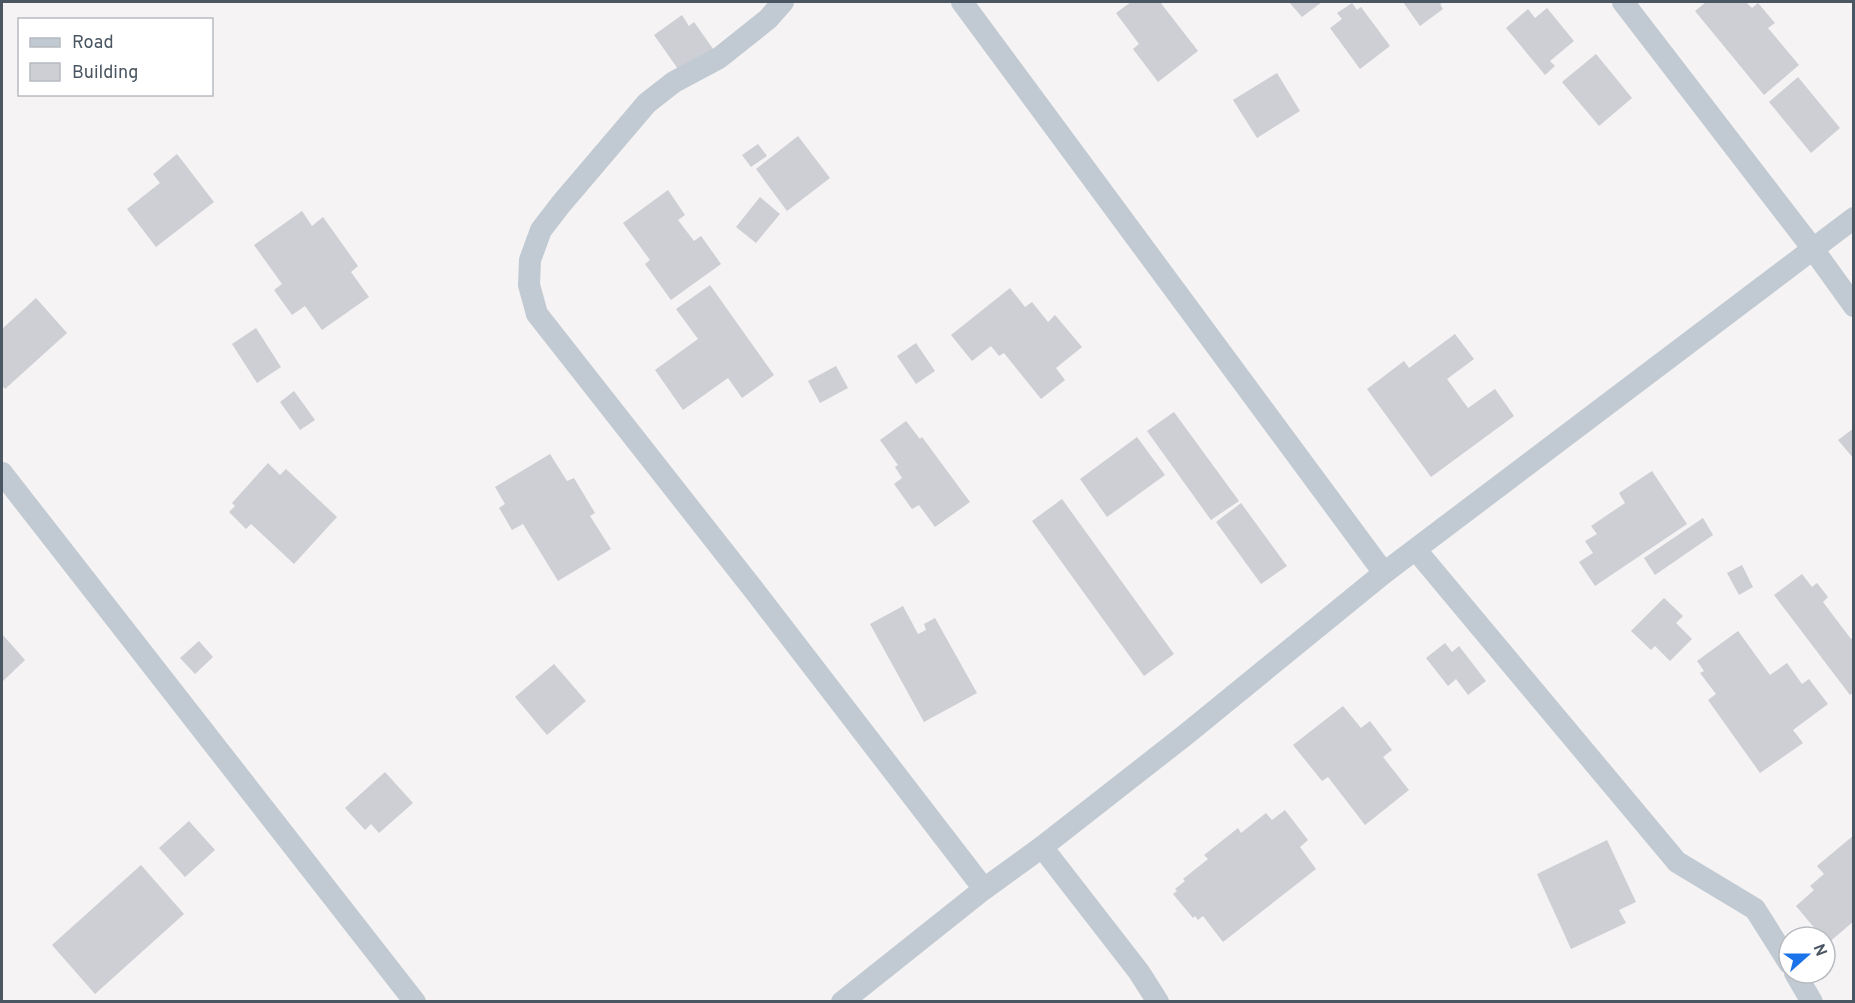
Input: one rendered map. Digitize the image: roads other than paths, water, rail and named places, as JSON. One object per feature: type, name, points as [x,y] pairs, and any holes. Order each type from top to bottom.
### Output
[{"type":"street","points":[[783,2],[768,19],[719,58],[674,82],[647,103],[541,230],[530,260],[529,285],[537,314],[757,594],[984,889]]},
{"type":"street","points":[[962,2],[1384,573]]},
{"type":"street","points":[[1623,2],[1813,249],[1854,306]]},
{"type":"street","points":[[842,1002],[984,889],[1042,847],[1184,736],[1384,573],[1854,218]]},
{"type":"street","points":[[2,473],[415,1002]]},
{"type":"street","points":[[1416,550],[1677,862],[1755,909],[1777,944]]},
{"type":"street","points":[[1042,847],[1139,972],[1158,1002]]},
{"type":"street","points":[[1802,985],[1812,1002]]}]
